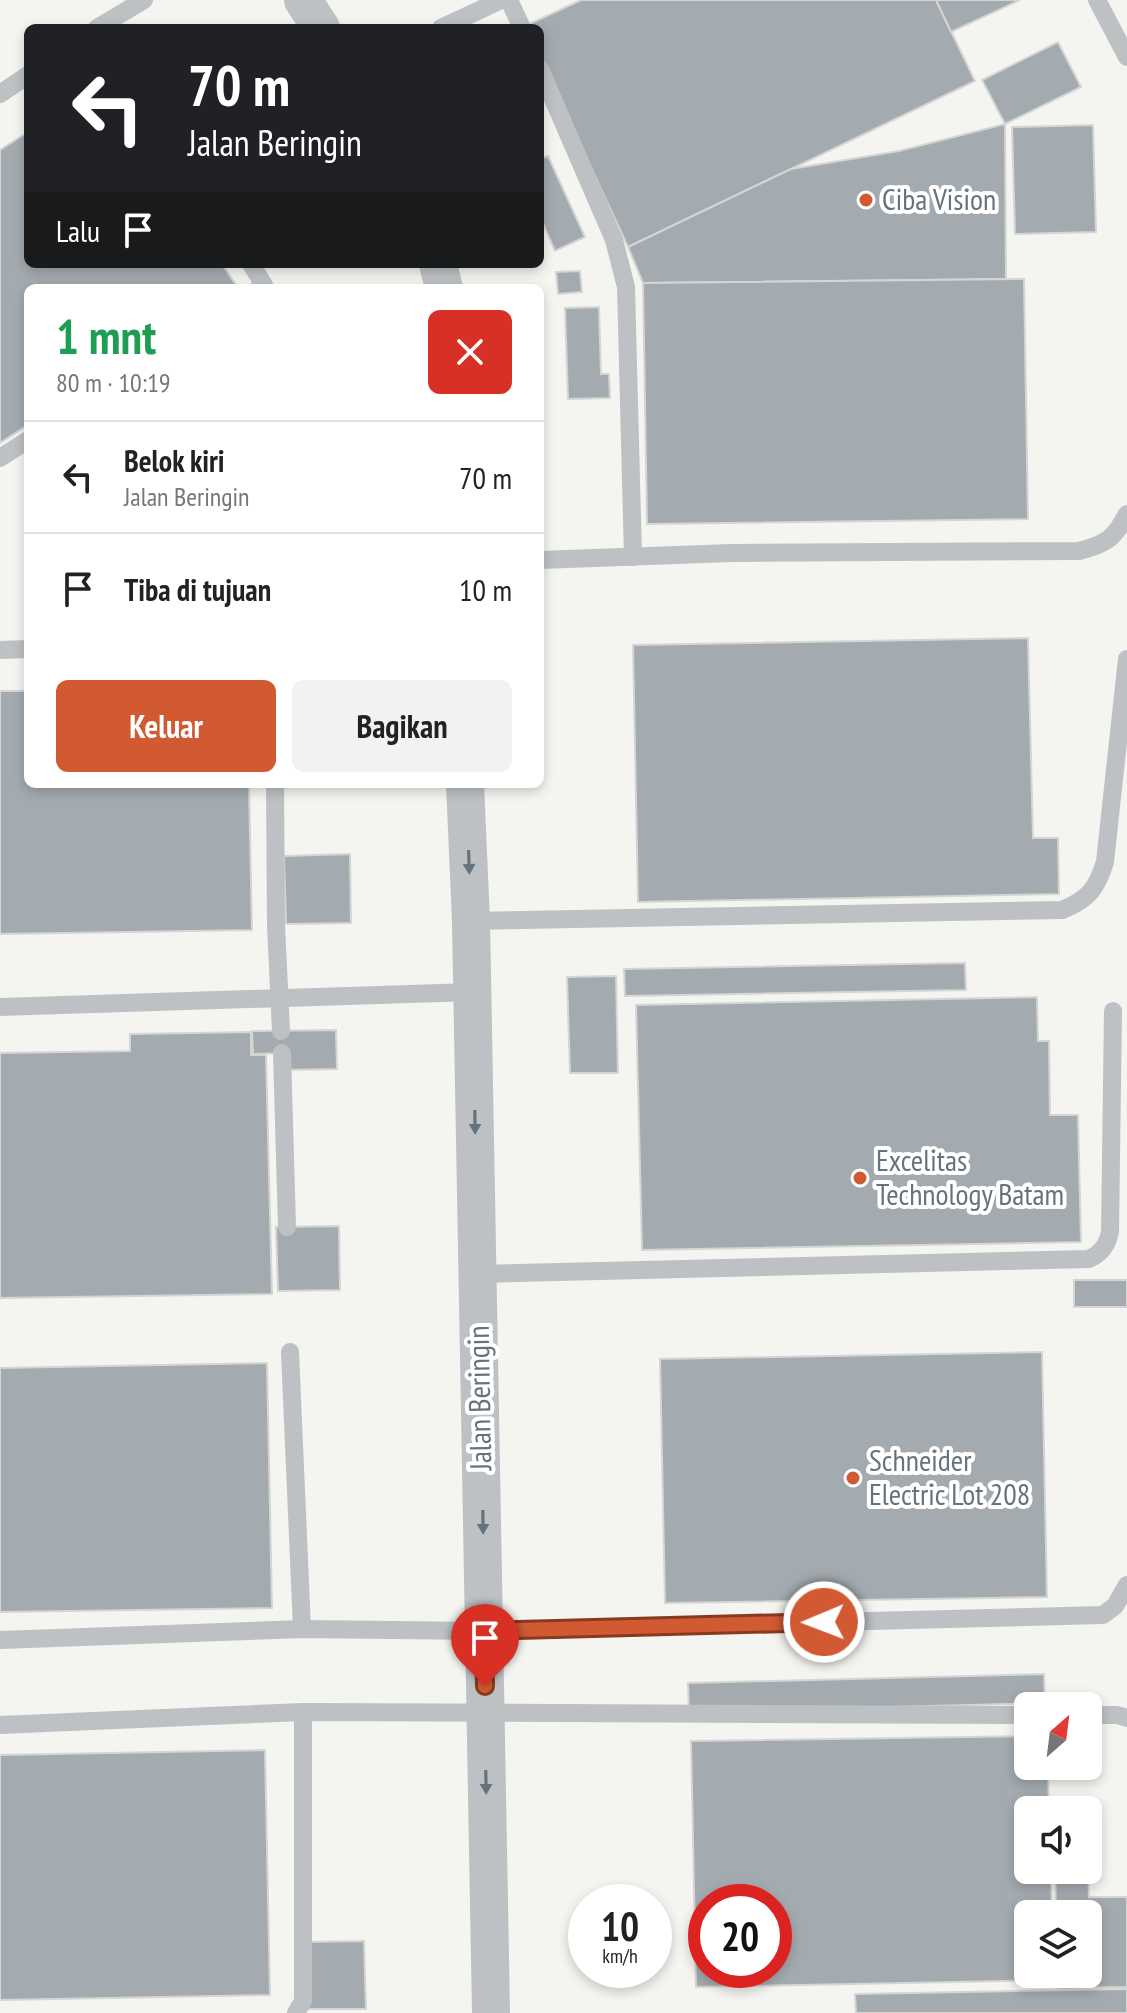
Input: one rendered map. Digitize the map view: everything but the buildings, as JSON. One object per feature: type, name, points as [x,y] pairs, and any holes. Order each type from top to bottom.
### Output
[{"type":"street","points":[[303,0],[318,24]]},
{"type":"street","name":"Jalan Beringin","points":[[465,788],[471,921],[491,2013]]},
{"type":"lane","points":[[106,24],[144,0]]},
{"type":"lane","points":[[450,24],[501,0]]},
{"type":"lane","points":[[509,0],[520,24]]},
{"type":"lane","points":[[1097,0],[1127,57]]},
{"type":"lane","points":[[0,94],[24,78]]},
{"type":"lane","points":[[544,78],[614,240],[626,287],[633,557]]},
{"type":"lane","points":[[0,458],[24,443]]},
{"type":"lane","points":[[544,560],[731,553],[1079,551],[1103,545],[1121,527],[1127,514]]},
{"type":"lane","points":[[0,650],[24,649]]},
{"type":"lane","points":[[471,921],[1062,910],[1090,894],[1105,862],[1127,659]]},
{"type":"lane","points":[[275,788],[281,1031]]},
{"type":"lane","points":[[0,1007],[472,992]]},
{"type":"lane","points":[[478,1274],[1089,1259],[1104,1249],[1110,1232],[1113,1011]]},
{"type":"lane","points":[[282,1053],[287,1227]]},
{"type":"lane","points":[[290,1352],[302,1629]]},
{"type":"lane","points":[[0,1640],[302,1629],[484,1631],[1103,1615],[1115,1606],[1127,1585]]},
{"type":"lane","points":[[296,2013],[303,2001],[303,1712]]},
{"type":"lane","points":[[0,1725],[303,1712],[1014,1715]]},
{"type":"lane","points":[[1102,1715],[1127,1718]]},
{"type":"place","name":"Ciba Vision","points":[[866,200]]},
{"type":"place","name":"Excelitas Technology Batam","points":[[860,1178]]},
{"type":"place","name":"Schneider Electric Lot 208","points":[[853,1478]]},
{"type":"route","points":[[485,1686],[484,1631],[824,1622]]}]
